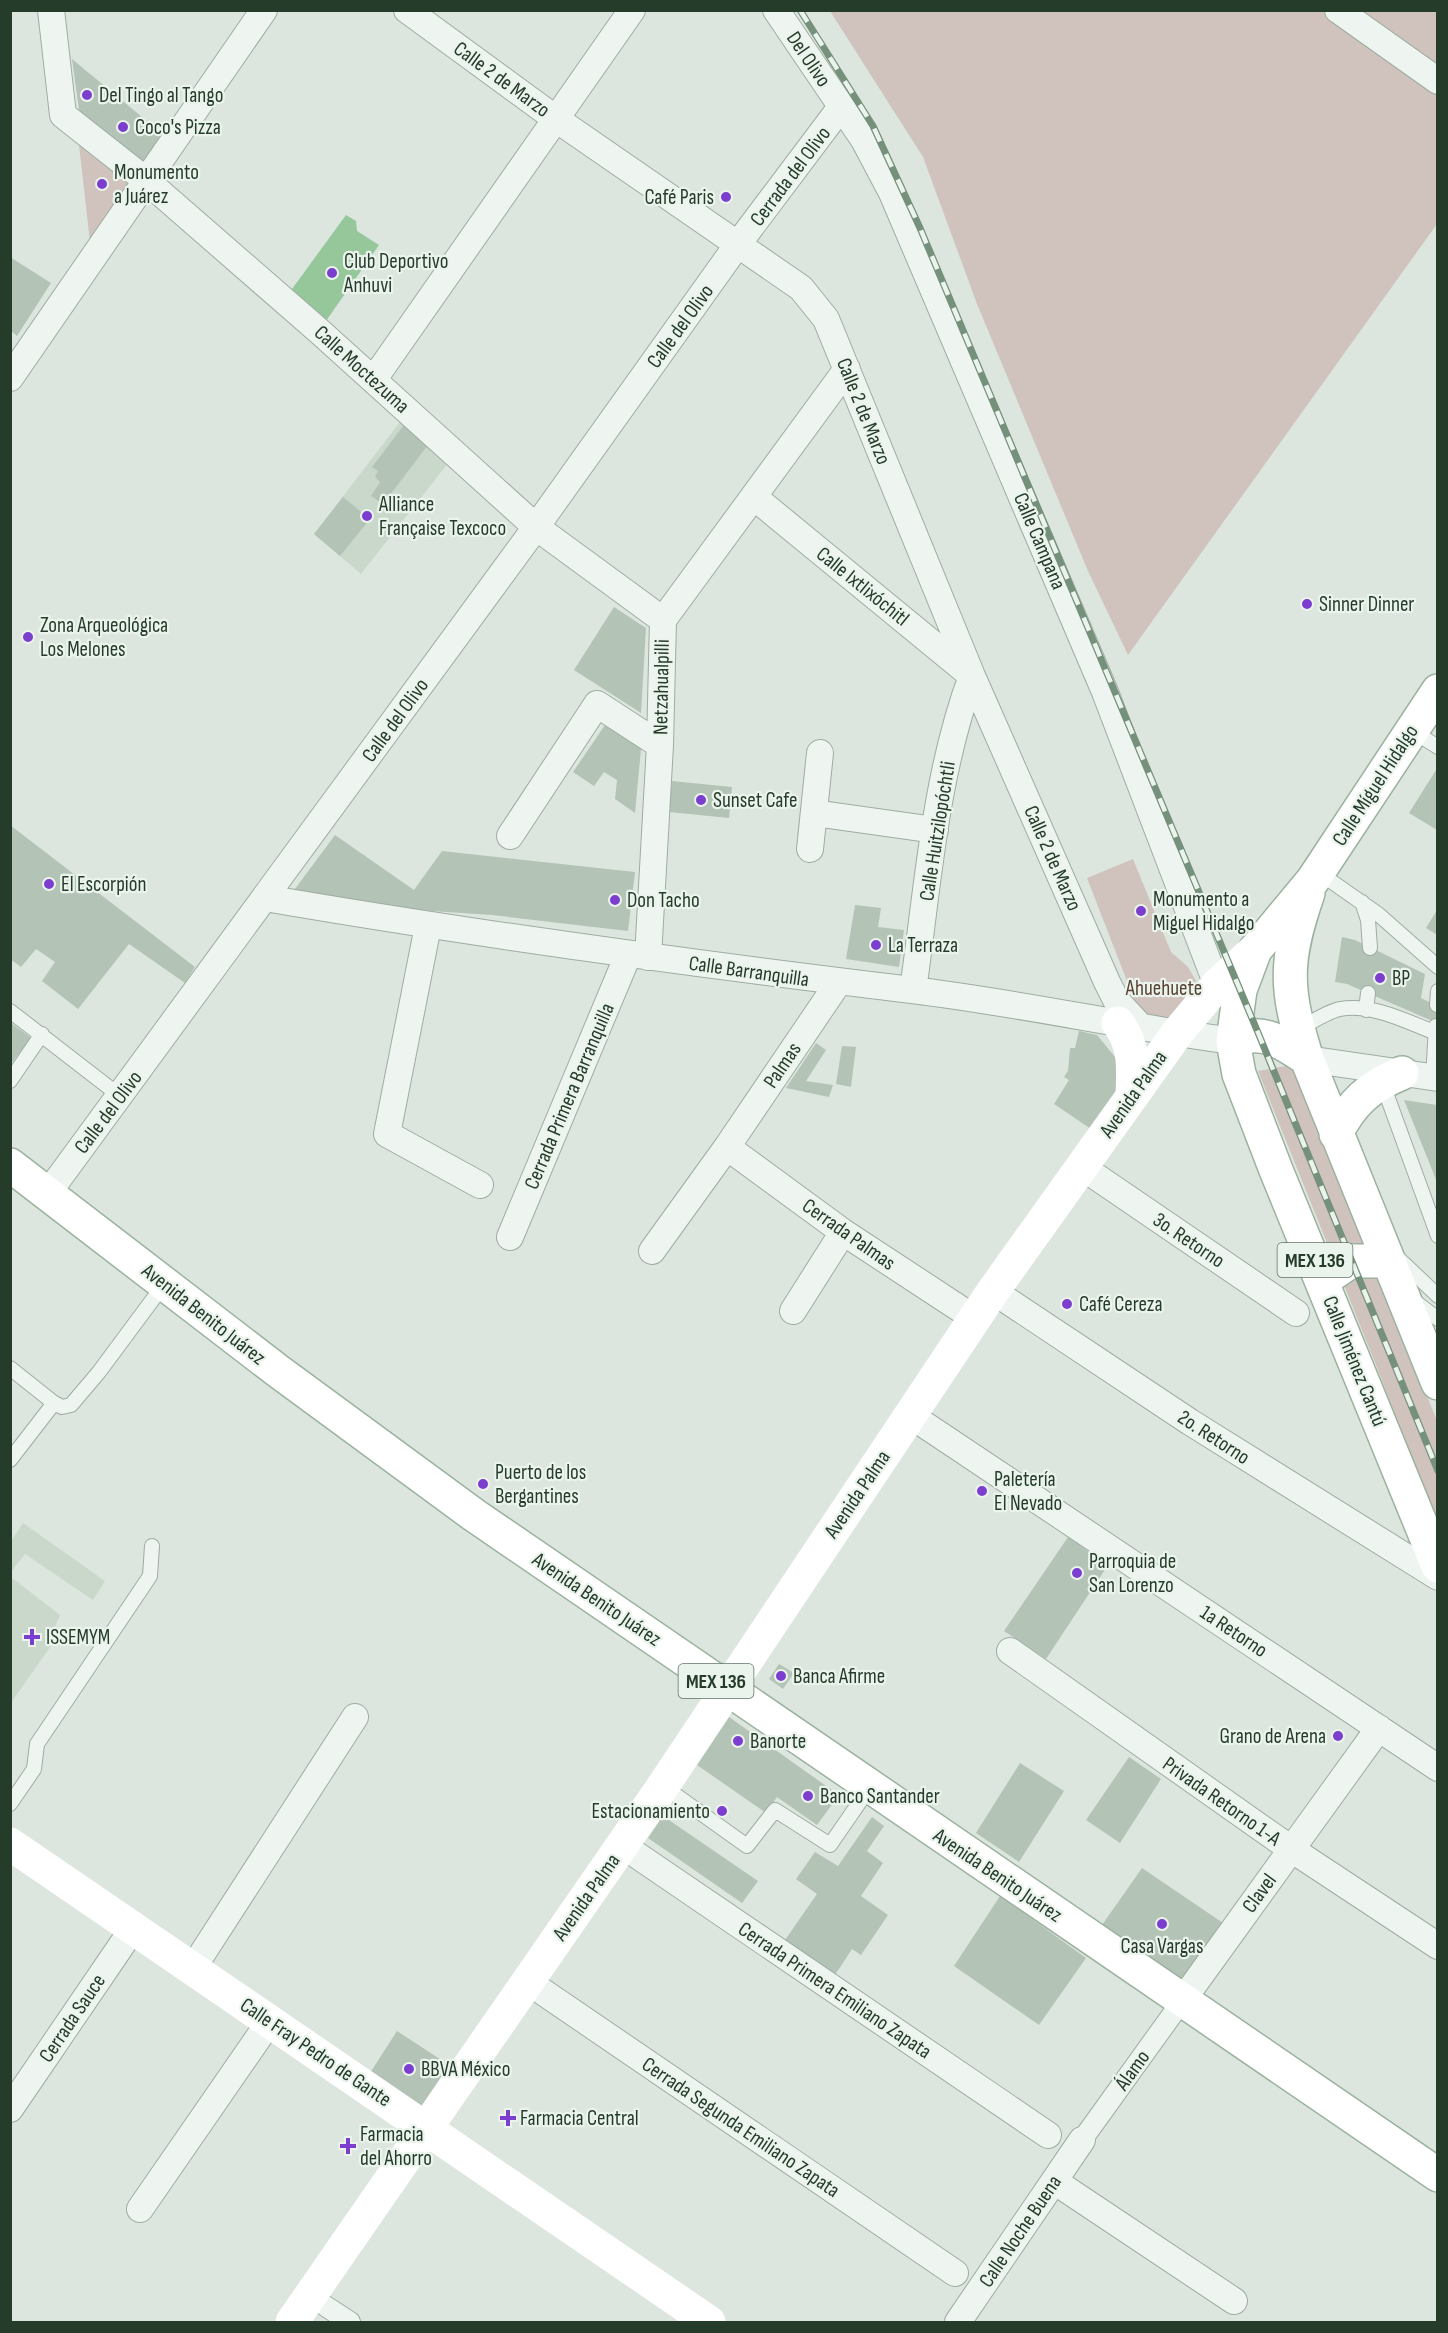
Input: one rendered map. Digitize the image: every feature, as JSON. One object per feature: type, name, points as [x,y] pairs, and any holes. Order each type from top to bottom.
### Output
[{"type":"main road","name":"Calle Míguel Hidalgo","points":[[1315,876],[1424,739],[1437,691]]},
{"type":"main road","name":"Avenida Palma","points":[[292,2322],[663,1786],[993,1291],[1178,1032],[1218,985],[1255,950],[1315,876]]},
{"type":"main road","name":"MEX 136","points":[[1315,876],[1290,953],[1291,1006],[1302,1045],[1389,1264],[1430,1330],[1437,1383]]},
{"type":"main road","name":"Calle Jiménez Cantú","points":[[1255,950],[1240,990],[1233,1041],[1239,1074],[1437,1566]]},
{"type":"main road","points":[[1116,1022],[1127,1036],[1132,1051],[1132,1095]]},
{"type":"main road","points":[[1233,1041],[1250,1035],[1268,1036],[1302,1045]]},
{"type":"main road","points":[[1336,1134],[1352,1106],[1413,1078]]},
{"type":"main road","name":"Avenida Benito Juárez","points":[[10,1165],[278,1371],[474,1515],[1437,2175]]},
{"type":"main road","points":[[1323,1280],[1351,1261],[1389,1264]]},
{"type":"main road","name":"Calle Fray Pedro de Gante","points":[[10,1844],[709,2322]]},
{"type":"street","name":"Calle Moctezuma","points":[[51,10],[63,115],[148,182],[374,380],[536,527],[663,620]]},
{"type":"street","points":[[10,378],[148,182],[264,10]]},
{"type":"street","name":"Calle 2 de Marzo","points":[[407,10],[556,119],[801,288],[815,302],[826,318],[972,675],[1116,1000],[1116,1022]]},
{"type":"street","points":[[374,380],[632,10]]},
{"type":"street","name":"Del Olivo","points":[[776,10],[841,107]]},
{"type":"street","points":[[1338,10],[1437,81]]},
{"type":"street","name":"Cerrada del Olivo","points":[[738,244],[841,107]]},
{"type":"street","name":"Calle Campana","points":[[841,107],[864,140],[892,193],[1105,692],[1218,985]]},
{"type":"street","name":"Calle del Olivo","points":[[48,1193],[536,527],[738,244]]},
{"type":"street","name":"Netzahualpilli","points":[[638,956],[660,745],[663,620],[847,369]]},
{"type":"street","name":"Calle Ixtlixóchitl","points":[[754,497],[972,675]]},
{"type":"street","name":"Calle Huitzilopóchtli","points":[[913,990],[935,830],[956,717],[972,675]]},
{"type":"street","points":[[510,837],[597,704],[660,745]]},
{"type":"street","points":[[810,849],[820,753]]},
{"type":"street","points":[[814,813],[935,830]]},
{"type":"street","name":"Calle Barranquilla","points":[[265,898],[428,926],[838,983],[913,990],[1233,1041]]},
{"type":"street","points":[[428,926],[387,1134],[480,1185]]},
{"type":"street","name":"Cerrada Primera Barranquilla","points":[[510,1237],[638,956]]},
{"type":"street","points":[[1107,982],[1104,1003],[1098,1013],[1116,1022]]},
{"type":"street","name":"Palmas","points":[[652,1251],[727,1147],[838,983]]},
{"type":"street","points":[[1302,1045],[1413,1078]]},
{"type":"street","name":"Cerrada Palmas","points":[[727,1147],[843,1232],[974,1318]]},
{"type":"street","name":"3o. Retorno","points":[[1082,1167],[1296,1314]]},
{"type":"street","points":[[793,1311],[843,1232]]},
{"type":"street","name":"2o. Retorno","points":[[993,1291],[1190,1422],[1437,1577]]},
{"type":"street","name":"1a Retorno","points":[[910,1415],[1437,1768]]},
{"type":"street","name":"Privada Retorno 1-A","points":[[1010,1651],[1291,1849],[1437,1946]]},
{"type":"street","points":[[193,1968],[355,1717]]},
{"type":"street","name":"Clavel","points":[[1182,2001],[1379,1728]]},
{"type":"street","name":"Cerrada Primera Emiliano Zapata","points":[[622,1845],[1048,2135]]},
{"type":"street","name":"Cerrada Sauce","points":[[10,2109],[134,1927]]},
{"type":"street","name":"Cerrada Segunda Emiliano Zapata","points":[[527,1981],[955,2273]]},
{"type":"street","name":"Álamo","points":[[1082,2140],[1182,2001]]},
{"type":"street","points":[[141,2209],[270,2021]]},
{"type":"street","name":"Calle Noche Buena","points":[[958,2322],[1082,2140]]},
{"type":"street","points":[[1054,2181],[1234,2301]]},
{"type":"street","points":[[310,2296],[350,2322]]},
{"type":"lane","points":[[1315,876],[1362,902],[1437,967]]},
{"type":"lane","points":[[1362,902],[1368,920],[1370,948]]},
{"type":"lane","points":[[1437,991],[1437,1005]]},
{"type":"lane","points":[[1366,1010],[1368,993]]},
{"type":"lane","points":[[1302,1045],[1339,1009],[1366,1010],[1436,1028],[1413,1078],[1437,1236]]},
{"type":"lane","points":[[10,1011],[120,1096]]},
{"type":"lane","points":[[10,1081],[42,1034]]},
{"type":"lane","points":[[1389,1264],[1437,1296]]},
{"type":"lane","points":[[10,1368],[62,1407],[71,1405],[99,1372],[165,1283]]},
{"type":"lane","points":[[10,1460],[54,1402]]},
{"type":"lane","points":[[10,1804],[34,1769],[37,1744],[150,1576],[152,1546]]},
{"type":"lane","points":[[663,1786],[747,1846],[776,1810],[830,1845],[870,1787]]},
{"type":"shaded area","name":"Club Deportivo Anhuvi","points":[[346,215],[356,221],[357,231],[379,245],[319,331],[284,300]]},
{"type":"shaded area","name":"Alliance Française Texcoco","points":[[400,422],[449,462],[361,574],[314,534]]},
{"type":"shaded area","name":"ISSEMYM","points":[[23,1523],[105,1581],[93,1600],[25,1554],[11,1572],[11,1541]]},
{"type":"shaded area","name":"ISSEMYM","points":[[11,1577],[60,1615],[52,1634],[55,1640],[11,1703]]},
{"type":"green space","points":[[830,11],[1437,11],[1437,224],[1128,655],[1088,571],[977,304],[923,157]]},
{"type":"green space","points":[[78,136],[133,186],[90,242]]},
{"type":"green space","name":"Ahuehuete","points":[[1133,859],[1171,952],[1188,967],[1199,986],[1173,1020],[1154,1021],[1139,1012],[1087,878]]},
{"type":"green space","points":[[1296,1064],[1437,1421],[1437,1528],[1380,1375],[1258,1071]]},
{"type":"building","name":"Coco's Pizza","points":[[72,59],[165,136],[140,167],[80,117]]},
{"type":"building","points":[[10,257],[51,283],[17,336],[10,330]]},
{"type":"building","points":[[404,425],[428,445],[383,504],[371,496],[380,482],[375,477],[378,471],[372,467]]},
{"type":"building","points":[[343,497],[370,519],[340,556],[314,534]]},
{"type":"building","points":[[614,607],[646,628],[641,713],[574,670]]},
{"type":"building","points":[[605,725],[641,749],[635,813],[615,799],[617,780],[604,772],[594,786],[573,772]]},
{"type":"building","points":[[1437,771],[1437,830],[1409,813]]},
{"type":"building","name":"Sunset Cafe","points":[[672,781],[732,787],[729,818],[669,812]]},
{"type":"building","name":"El Escorpión","points":[[10,825],[195,967],[185,983],[129,944],[78,1009],[42,981],[55,962],[36,949],[21,967],[10,959]]},
{"type":"building","points":[[335,835],[414,890],[442,851],[635,872],[628,931],[492,915],[401,909],[292,893]]},
{"type":"building","name":"La Terraza","points":[[855,905],[881,908],[878,927],[904,930],[899,967],[846,959]]},
{"type":"building","points":[[1437,910],[1437,935],[1426,928]]},
{"type":"building","name":"BP","points":[[1342,937],[1355,940],[1425,974],[1421,998],[1437,1006],[1437,1023],[1347,984],[1335,982]]},
{"type":"building","points":[[10,1022],[31,1038],[10,1065]]},
{"type":"building","points":[[1079,1031],[1097,1035],[1120,1063],[1116,1091],[1091,1129],[1054,1104],[1069,1080],[1064,1077],[1068,1071],[1070,1048],[1075,1048]]},
{"type":"building","points":[[816,1043],[826,1050],[806,1081],[833,1085],[829,1097],[786,1088]]},
{"type":"building","points":[[842,1046],[856,1047],[851,1087],[836,1084]]},
{"type":"building","points":[[1404,1100],[1437,1105],[1437,1182]]},
{"type":"building","points":[[1068,1537],[1108,1565],[1046,1659],[1004,1631]]},
{"type":"building","name":"Banca Afirme","points":[[779,1664],[794,1673],[783,1689],[769,1679]]},
{"type":"building","name":"Banorte","points":[[729,1717],[839,1795],[817,1825],[777,1797],[766,1813],[697,1765]]},
{"type":"building","points":[[1129,1757],[1161,1779],[1120,1843],[1086,1820]]},
{"type":"building","points":[[1020,1763],[1064,1791],[1019,1862],[976,1833]]},
{"type":"building","points":[[663,1816],[758,1881],[742,1903],[648,1838]]},
{"type":"building","points":[[872,1817],[884,1826],[867,1851],[883,1863],[861,1896],[888,1915],[861,1955],[852,1949],[835,1975],[785,1940],[817,1894],[796,1879],[815,1852],[838,1866]]},
{"type":"building","name":"Casa Vargas","points":[[1142,1868],[1223,1923],[1181,1980],[1102,1925]]},
{"type":"building","points":[[1000,1896],[1086,1958],[1039,2025],[954,1966]]},
{"type":"building","name":"BBVA México","points":[[397,2031],[449,2065],[421,2107],[370,2073]]},
{"type":"railway","points":[[800,10],[873,126],[920,228],[1259,1035],[1438,1471]]},
{"type":"place","name":"Del Tingo al Tango","points":[[87,95]]},
{"type":"place","name":"Coco's Pizza","points":[[123,127]]},
{"type":"place","name":"Monumento a Juárez","points":[[102,184]]},
{"type":"place","name":"Café Paris","points":[[726,197]]},
{"type":"place","name":"Club Deportivo Anhuvi","points":[[332,273]]},
{"type":"place","name":"Alliance Française Texcoco","points":[[367,516]]},
{"type":"place","name":"Sinner Dinner","points":[[1307,604]]},
{"type":"place","name":"Zona Arqueológica Los Melones","points":[[28,637]]},
{"type":"place","name":"Sunset Cafe","points":[[701,800]]},
{"type":"place","name":"El Escorpión","points":[[49,884]]},
{"type":"place","name":"Don Tacho","points":[[615,900]]},
{"type":"place","name":"Monumento a Miguel Hidalgo","points":[[1141,911]]},
{"type":"place","name":"La Terraza","points":[[876,945]]},
{"type":"place","name":"BP","points":[[1380,978]]},
{"type":"place","name":"Café Cereza","points":[[1067,1304]]},
{"type":"place","name":"Puerto de los Bergantines","points":[[483,1484]]},
{"type":"place","name":"Paletería El Nevado","points":[[982,1491]]},
{"type":"place","name":"Parroquia de San Lorenzo","points":[[1077,1573]]},
{"type":"place","name":"ISSEMYM","points":[[32,1637]]},
{"type":"place","name":"Banca Afirme","points":[[781,1676]]},
{"type":"place","name":"Grano de Arena","points":[[1338,1736]]},
{"type":"place","name":"Banorte","points":[[738,1741]]},
{"type":"place","name":"Banco Santander","points":[[808,1796]]},
{"type":"place","name":"Estacionamiento","points":[[722,1811]]},
{"type":"place","name":"Casa Vargas","points":[[1162,1924]]},
{"type":"place","name":"BBVA México","points":[[409,2069]]},
{"type":"place","name":"Farmacia Central","points":[[508,2118]]},
{"type":"place","name":"Farmacia del Ahorro","points":[[348,2146]]}]
